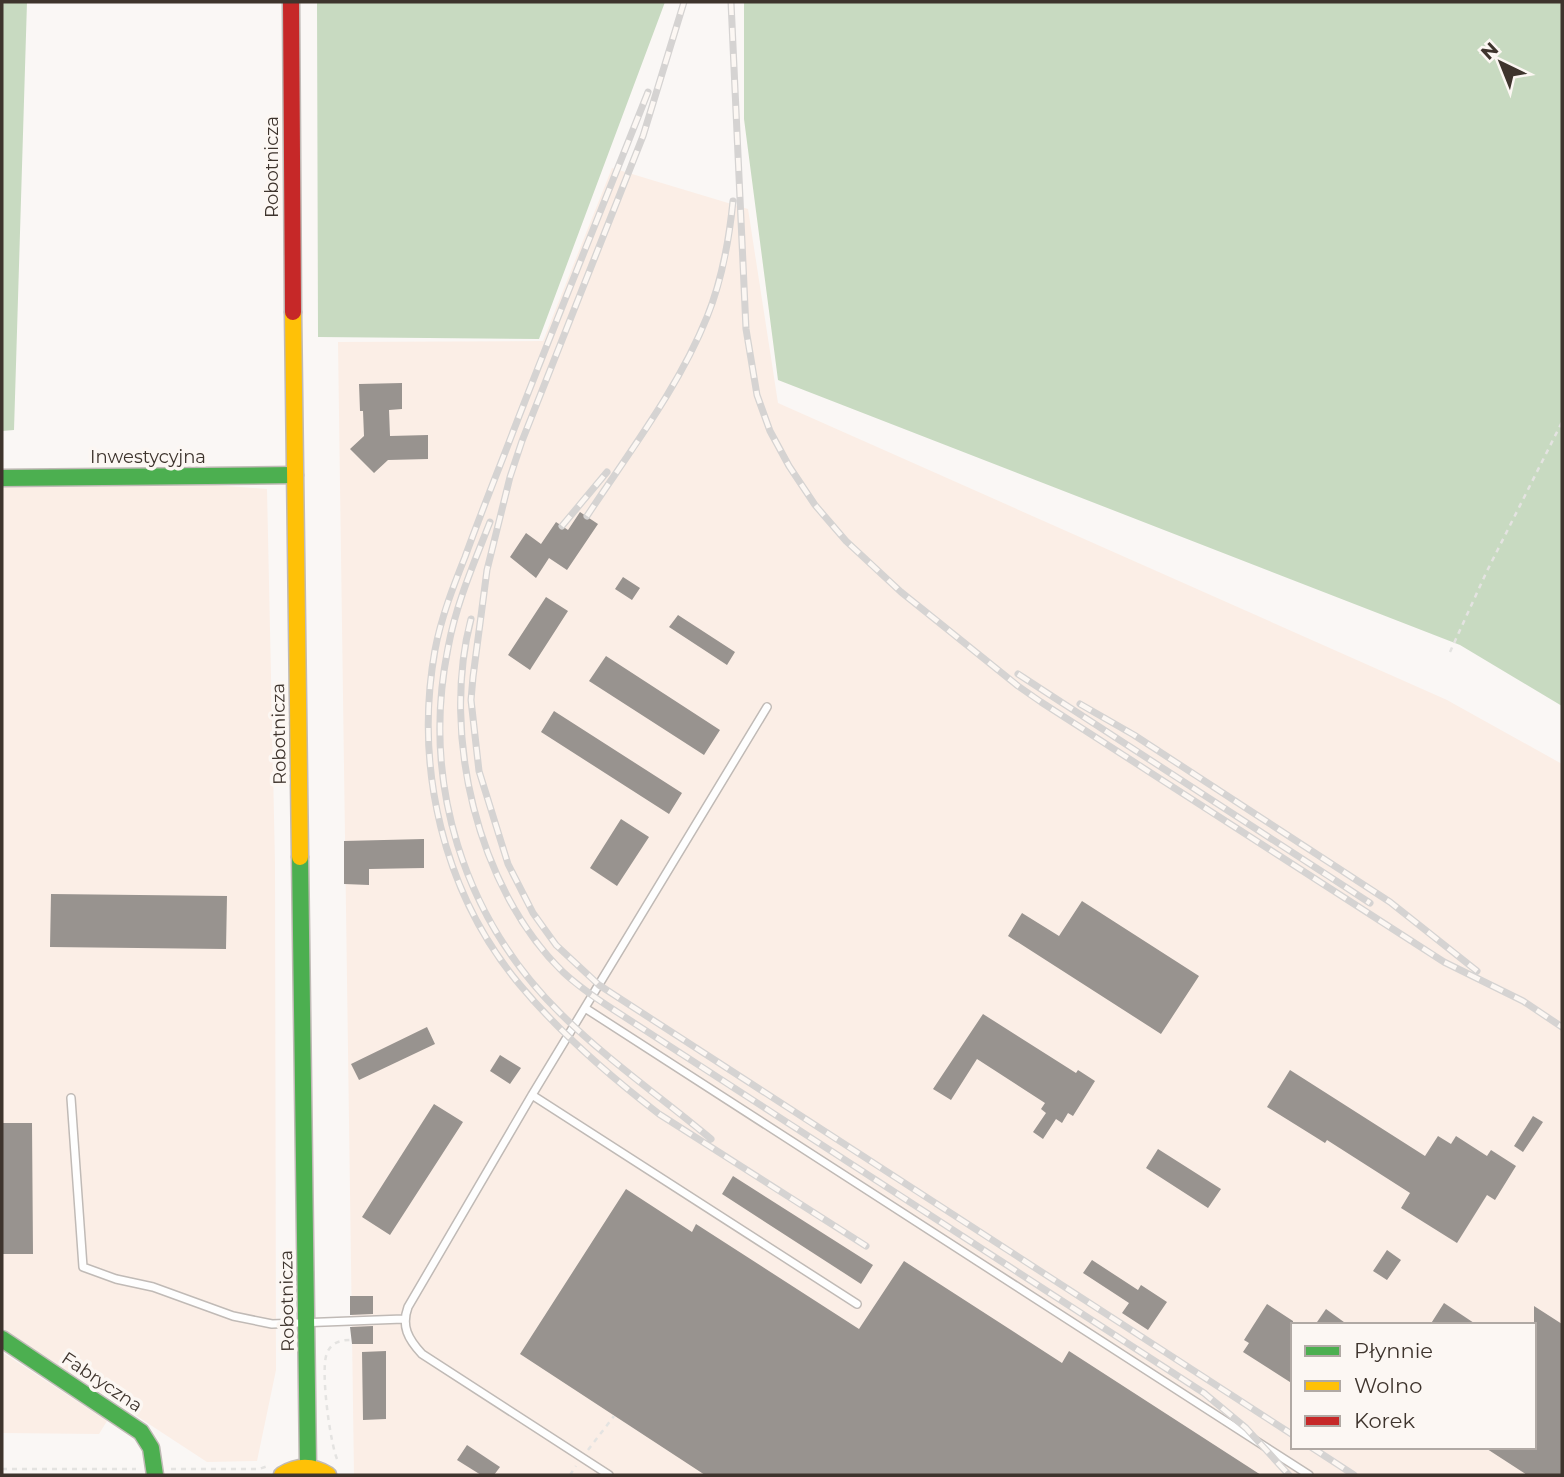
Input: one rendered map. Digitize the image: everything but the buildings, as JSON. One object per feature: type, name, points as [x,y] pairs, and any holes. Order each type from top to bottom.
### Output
[{"type":"street","name":"Robotnicza","points":[[291,2],[308,1466]]},
{"type":"street","name":"Inwestycyjna","points":[[2,478],[295,475]]},
{"type":"street","name":"Fabryczna","points":[[2,1339],[141,1432],[151,1448],[155,1472]]},
{"type":"street","points":[[282,1475],[292,1469],[308,1466],[334,1470]]},
{"type":"lane","points":[[609,1475],[422,1354],[406,1332],[403,1319],[532,1095],[767,707]]},
{"type":"lane","points":[[585,1008],[1309,1475]]},
{"type":"lane","points":[[532,1095],[857,1304]]},
{"type":"lane","points":[[71,1098],[83,1267],[116,1279],[153,1287],[233,1316],[272,1324],[403,1319]]},
{"type":"path","points":[[1450,652],[1486,573],[1562,422]]},
{"type":"path","points":[[334,1470],[325,1363],[330,1348],[338,1341],[350,1340]]},
{"type":"path","points":[[570,1475],[614,1416]]},
{"type":"path","points":[[2,1469],[155,1472],[251,1468],[250,1475]]},
{"type":"shaded area","points":[[612,168],[748,209],[778,403],[1447,700],[1562,764],[1562,1475],[354,1475],[338,342],[543,341]]},
{"type":"shaded area","points":[[215,485],[267,489],[275,863],[276,1370],[257,1461],[207,1462],[2,1328],[2,487]]},
{"type":"shaded area","points":[[2,1352],[107,1421],[99,1434],[2,1433]]},
{"type":"green space","points":[[2,2],[27,2],[14,430],[2,431]]},
{"type":"green space","points":[[317,2],[665,2],[539,339],[318,337]]},
{"type":"green space","points":[[744,2],[1562,2],[1562,706],[1460,645],[778,380],[744,119]]},
{"type":"railway","points":[[684,2],[643,136],[522,441],[510,477],[487,570],[471,700],[479,771],[508,864],[533,913],[556,945],[599,985],[1291,1434]]},
{"type":"railway","points":[[731,2],[746,329],[757,395],[770,431],[815,505],[846,541],[901,592],[1018,686],[1444,962],[1523,1001],[1562,1027]]},
{"type":"railway","points":[[648,92],[523,405],[444,614],[435,650],[429,694],[432,783],[441,827],[471,910],[493,949],[535,1003],[586,1053],[659,1114],[866,1246]]},
{"type":"railway","points":[[587,516],[652,420],[695,344],[721,275],[733,201]]},
{"type":"railway","points":[[562,526],[607,472]]},
{"type":"railway","points":[[490,522],[456,616],[448,648],[441,698],[440,748],[446,797],[458,845],[475,891],[498,934],[526,975],[560,1013],[596,1046],[711,1139]]},
{"type":"railway","points":[[471,619],[463,664],[461,711],[464,759],[474,807],[488,854],[508,898],[533,937],[563,972],[608,1006],[1204,1393],[1246,1428],[1289,1475]]},
{"type":"railway","points":[[1018,674],[1370,903]]},
{"type":"railway","points":[[1080,704],[1134,735],[1390,902],[1477,971]]},
{"type":"railway","points":[[1314,1449],[1354,1475]]},
{"type":"traffic: fast","points":[[2,478],[295,475]]},
{"type":"traffic: fast","points":[[300,857],[308,1466]]},
{"type":"traffic: fast","points":[[2,1339],[141,1432],[151,1448],[155,1475]]},
{"type":"traffic: slow","points":[[293,312],[300,857]]},
{"type":"traffic: slow","points":[[282,1475],[294,1469],[305,1468],[316,1469],[328,1475]]},
{"type":"traffic: jam","points":[[291,2],[293,312]]}]
